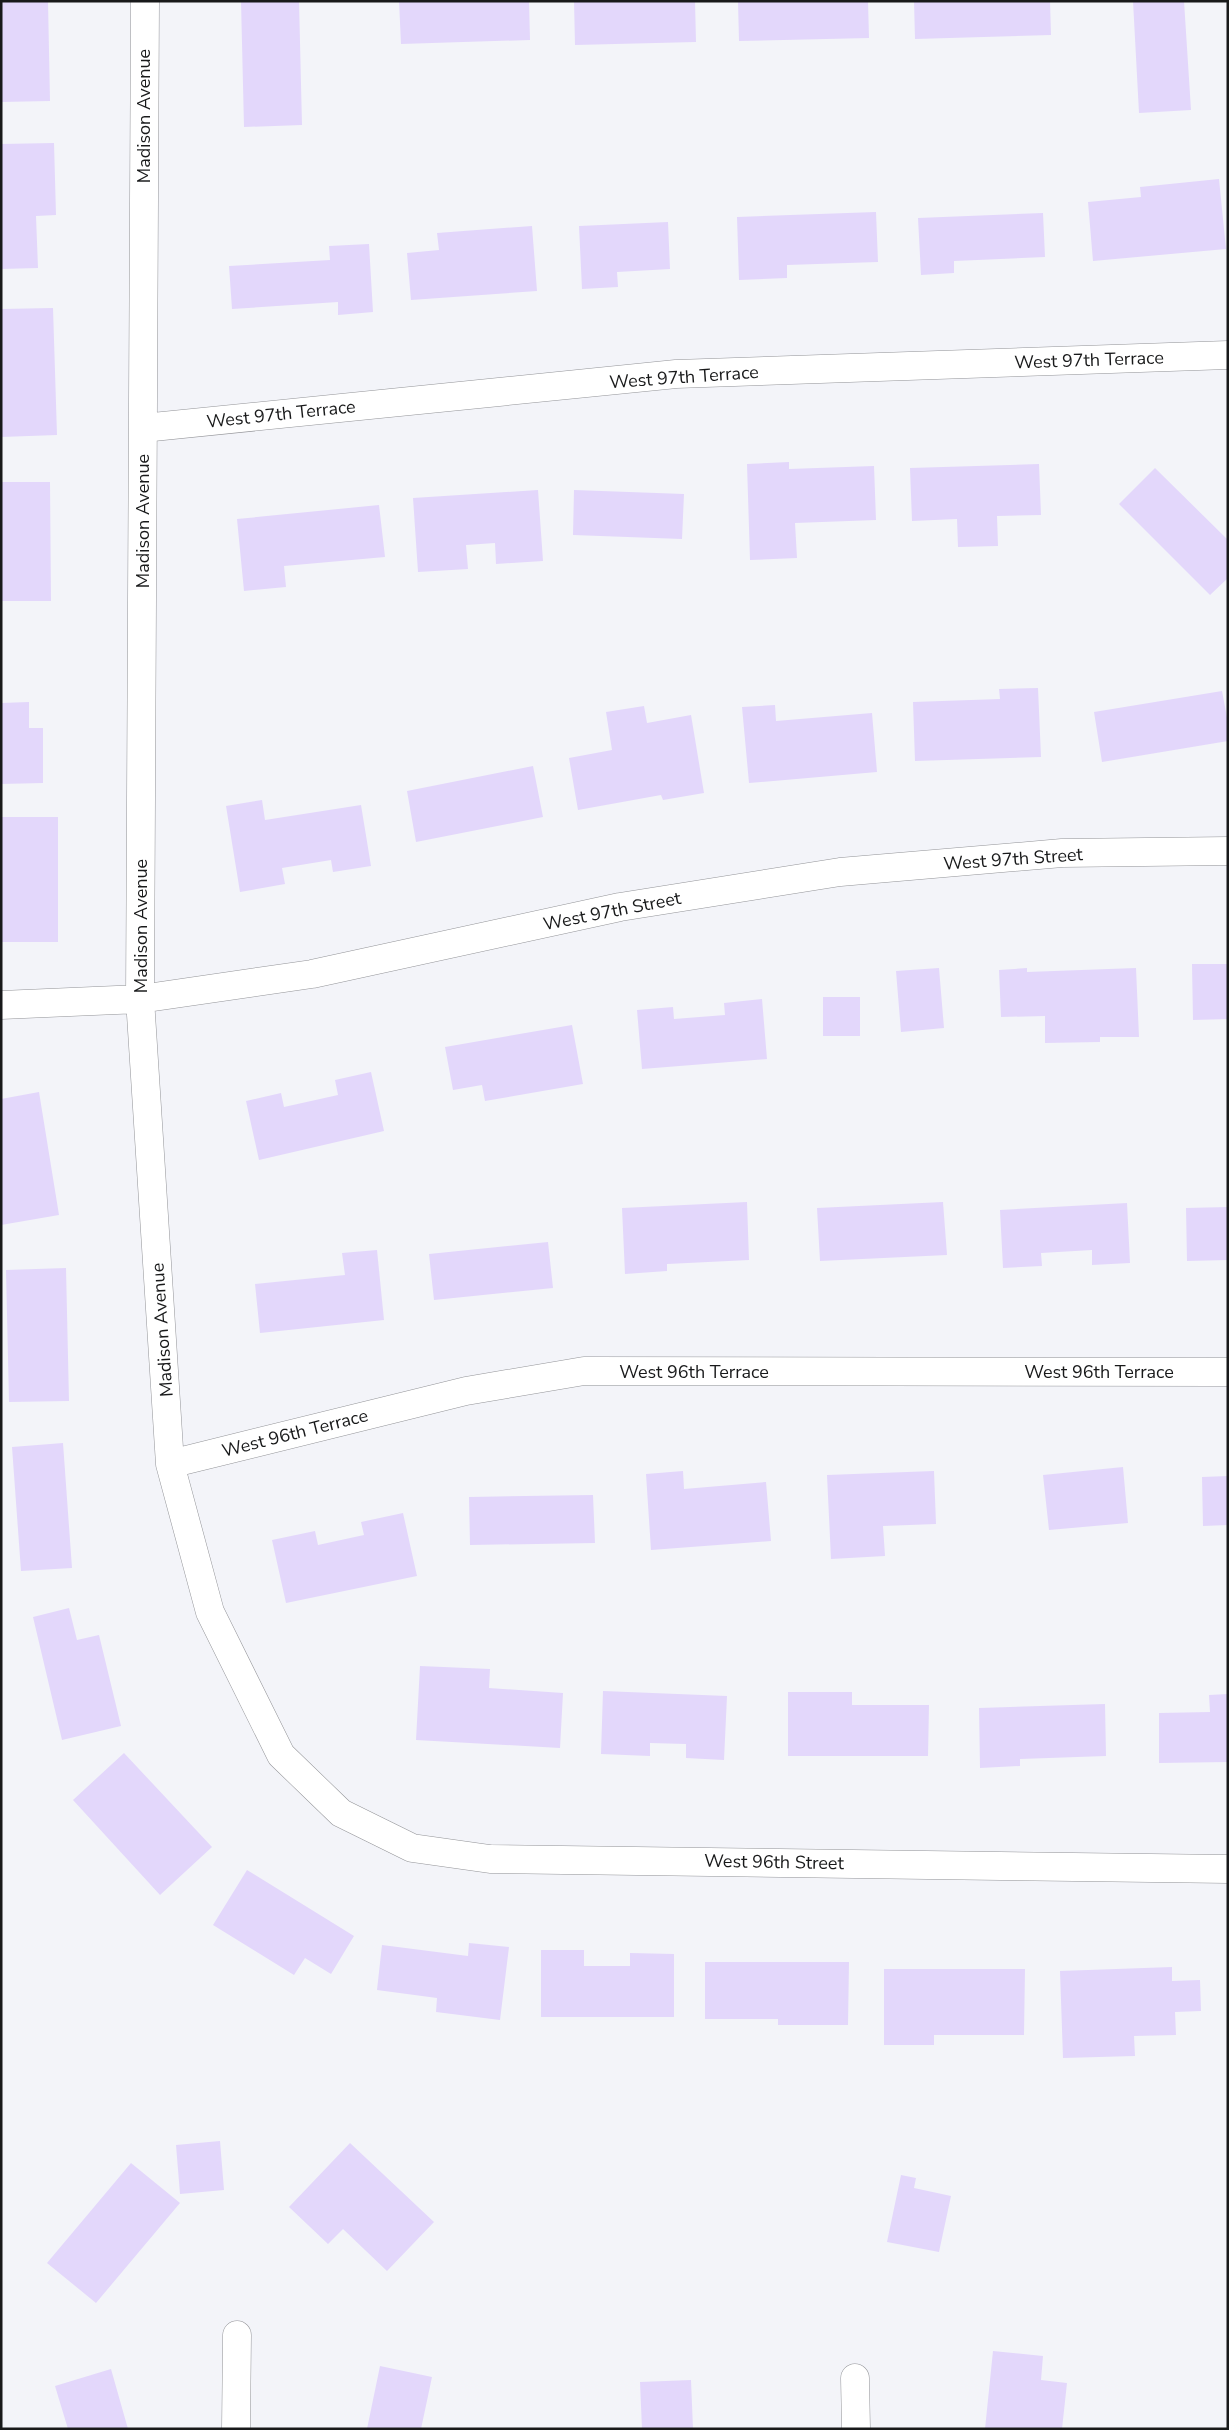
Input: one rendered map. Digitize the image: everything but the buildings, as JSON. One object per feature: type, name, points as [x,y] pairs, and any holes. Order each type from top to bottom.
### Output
[{"type":"street","name":"Madison Avenue","points":[[145,1],[140,999],[170,1464],[210,1612],[280,1755],[332,1805]]},
{"type":"street","name":"West 97th Terrace","points":[[143,428],[676,374],[1228,355]]},
{"type":"street","name":"West 97th Street","points":[[1,1004],[140,999],[312,974],[620,908],[840,872],[1062,853],[1228,851]]},
{"type":"street","name":"West 96th Terrace","points":[[170,1464],[466,1391],[584,1372],[1228,1372]]},
{"type":"street","name":"West 96th Street","points":[[332,1805],[341,1813],[412,1848],[490,1859],[1228,1868]]},
{"type":"street","points":[[236,2429],[237,2336]]},
{"type":"street","points":[[855,2378],[856,2429]]}]
